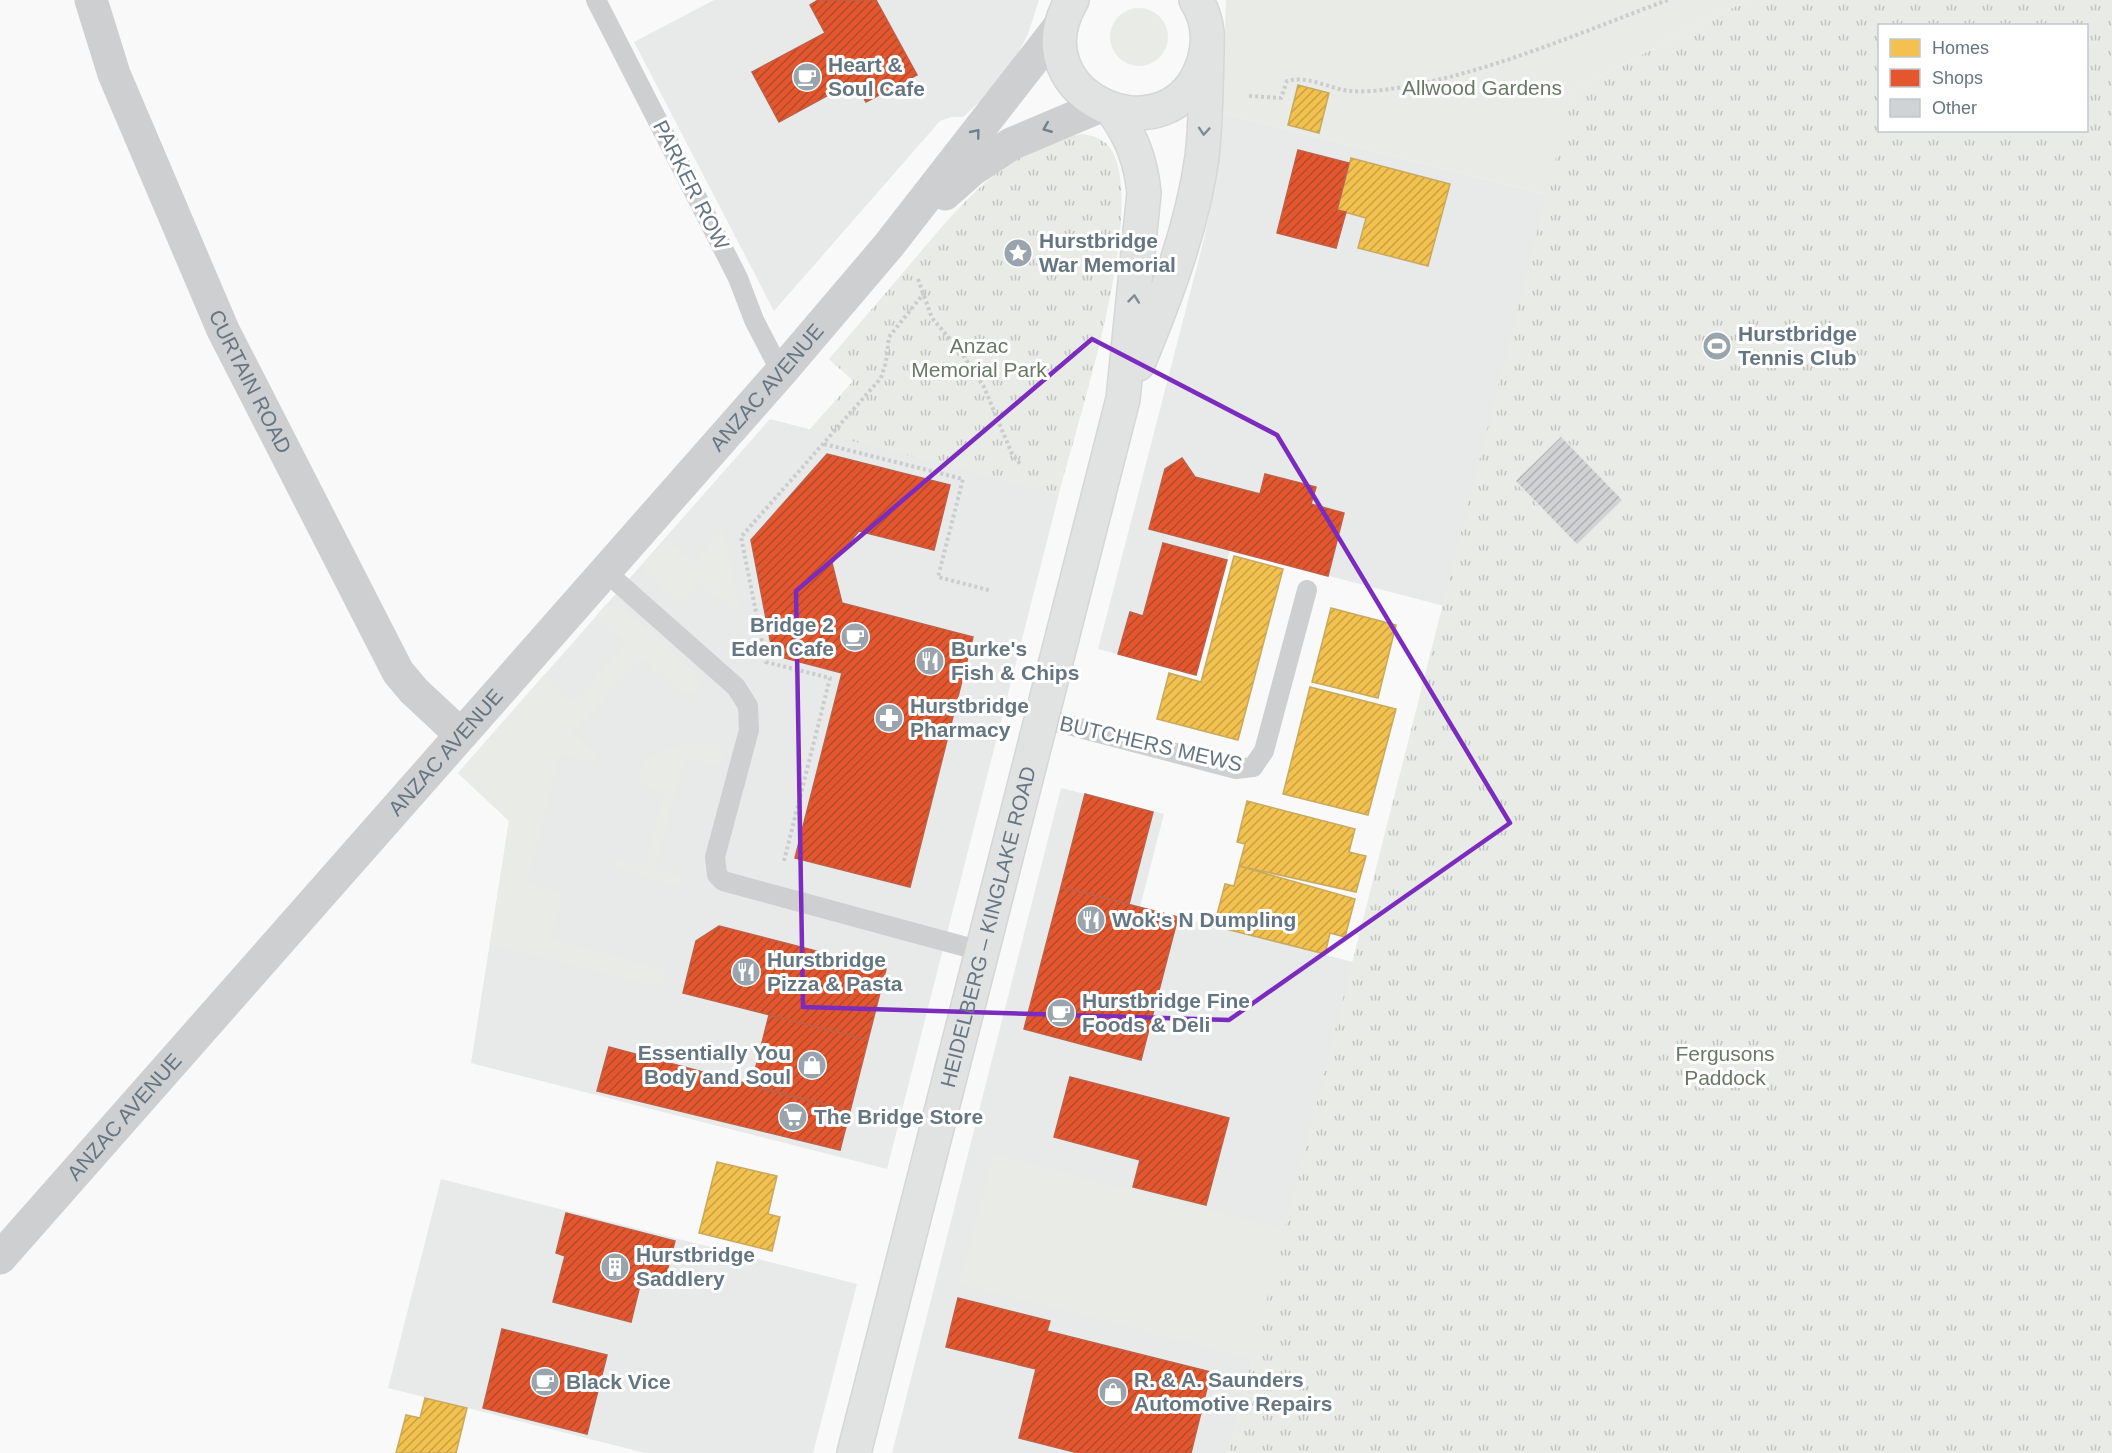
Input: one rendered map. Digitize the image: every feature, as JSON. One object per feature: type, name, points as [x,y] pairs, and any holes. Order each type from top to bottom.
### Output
[{"type":"main road","points":[[1107,108],[1149,112],[1180,97],[1193,84],[1202,69],[1207,42],[1205,19],[1196,0]]},
{"type":"main road","name":"HEIDELBERG – KINGLAKE ROAD","points":[[854,1453],[1123,399],[1171,278],[1196,189],[1205,127],[1206,0]]},
{"type":"main road","name":"HEIDELBERG – KINGLAKE ROAD","points":[[1066,9],[1060,43],[1063,62],[1072,81],[1085,95],[1107,108],[1133,144],[1142,176],[1144,193],[1123,399]]},
{"type":"street","name":"CURTAIN ROAD","points":[[91,0],[114,74],[239,364],[398,672],[414,691],[460,734]]},
{"type":"street","name":"ANZAC AVENUE","points":[[0,1258],[781,372],[888,245],[1066,9]]},
{"type":"street","name":"ANZAC AVENUE","points":[[888,245],[972,170],[994,155],[1017,141],[1107,108]]},
{"type":"lane","name":"PARKER ROW","points":[[596,0],[738,278],[754,320],[781,372]]},
{"type":"lane","points":[[605,571],[736,687],[748,706],[748,730],[715,856],[714,867],[723,881],[981,951]]},
{"type":"lane","name":"BUTCHERS MEWS","points":[[1042,718],[1236,769],[1253,767],[1264,751],[1307,590]]},
{"type":"path","points":[[1250,96],[1281,98],[1287,81],[1298,78],[1364,92],[1435,80],[1479,68],[1668,0]]},
{"type":"path","points":[[888,245],[914,271],[932,318],[961,352],[984,387],[1012,454],[1021,465]]},
{"type":"path","points":[[783,865],[830,678],[766,662],[741,537],[881,378],[886,362],[889,336],[924,293]]},
{"type":"path","points":[[824,444],[963,479],[938,578],[992,591]]},
{"type":"highlighted area","points":[[1092,339],[1277,435],[1510,823],[1229,1020],[803,1007],[796,591]]},
{"type":"shaded area","points":[[714,0],[1039,0],[1028,34],[1016,57],[988,94],[963,117],[951,117],[940,121],[774,311],[634,42]]},
{"type":"shaded area","points":[[1222,113],[1548,195],[1444,606],[1230,550],[1196,675],[1098,649],[1203,243],[1214,189]]},
{"type":"shaded area","points":[[770,419],[1059,494],[887,1169],[471,1063],[509,821],[458,773]]},
{"type":"shaded area","points":[[1061,788],[1164,814],[1140,907],[1353,962],[1228,1453],[892,1453]]},
{"type":"shaded area","points":[[441,1179],[857,1284],[813,1453],[645,1453],[388,1388]]},
{"type":"green space","name":"Allwood Gardens","points":[[1226,0],[1748,0],[1573,90],[1548,195],[1222,113]]},
{"type":"green space","name":"Fergusons Paddock","points":[[1748,0],[2112,0],[2112,1453],[1228,1453],[1573,90]]},
{"type":"green space","points":[[1139,8],[1150,10],[1163,21],[1168,37],[1166,48],[1155,61],[1139,66],[1128,64],[1115,53],[1110,37],[1112,26],[1123,13]]},
{"type":"green space","name":"Anzac Memorial Park","points":[[1082,134],[1099,139],[1112,151],[1121,180],[1121,220],[1105,319],[1059,494],[809,430],[853,381],[829,359],[943,225],[983,184],[1005,167],[1029,152],[1054,141]]},
{"type":"green space","points":[[723,528],[741,615],[701,584],[684,603],[678,604],[644,571],[644,563],[665,539],[693,563]]},
{"type":"green space","points":[[605,605],[622,608],[697,673],[700,684],[691,693],[678,690],[641,658],[573,734],[601,758],[597,763],[561,754],[527,882],[563,892],[551,939],[666,970],[662,988],[490,944],[509,821],[458,773],[544,675],[574,702],[626,643],[596,616]]},
{"type":"green space","points":[[698,743],[713,744],[722,751],[723,755],[718,764],[713,765],[685,758],[655,869],[680,877],[680,884],[674,885],[614,867],[612,858],[645,866],[664,793],[638,782],[639,772],[644,764],[670,749]]},
{"type":"green space","points":[[993,1154],[1285,1230],[1252,1359],[959,1284]]},
{"type":"building: Homes","points":[[1298,85],[1329,93],[1319,133],[1288,125]]},
{"type":"building: Homes","points":[[1351,158],[1450,184],[1428,266],[1358,248],[1366,218],[1337,210]]},
{"type":"building: Homes","points":[[1234,556],[1283,569],[1238,740],[1157,719],[1169,673],[1201,682]]},
{"type":"building: Homes","points":[[1331,608],[1396,625],[1378,698],[1312,682]]},
{"type":"building: Homes","points":[[1310,687],[1396,709],[1368,815],[1283,794]]},
{"type":"building: Homes","points":[[1247,801],[1355,829],[1349,852],[1366,856],[1356,892],[1239,866],[1245,844],[1237,842]]},
{"type":"building: Homes","points":[[1239,866],[1355,899],[1345,937],[1330,933],[1325,954],[1214,926],[1225,884],[1234,886]]},
{"type":"building: Homes","points":[[717,1162],[777,1176],[768,1214],[780,1217],[772,1251],[699,1233]]},
{"type":"building: Homes","points":[[425,1398],[467,1408],[456,1453],[396,1453],[406,1415],[420,1418]]},
{"type":"building: Shops","points":[[818,0],[876,0],[917,75],[866,102],[854,81],[779,122],[752,72],[825,33],[810,5]]},
{"type":"building: Shops","points":[[1298,150],[1349,163],[1337,210],[1346,212],[1336,248],[1277,233]]},
{"type":"building: Shops","points":[[827,454],[950,485],[934,550],[859,531],[832,563],[842,603],[973,637],[910,887],[795,858],[842,673],[773,655],[751,540]]},
{"type":"building: Shops","points":[[1182,458],[1195,477],[1260,494],[1265,474],[1316,487],[1311,504],[1344,513],[1328,576],[1149,529],[1165,469]]},
{"type":"building: Shops","points":[[1163,543],[1227,560],[1196,675],[1118,654],[1130,612],[1143,616]]},
{"type":"building: Shops","points":[[1085,794],[1153,812],[1129,904],[1061,887]]},
{"type":"building: Shops","points":[[1061,887],[1178,917],[1141,1060],[1024,1029]]},
{"type":"building: Shops","points":[[719,926],[886,969],[868,1040],[683,993],[696,941]]},
{"type":"building: Shops","points":[[769,1015],[868,1040],[850,1111],[751,1086]]},
{"type":"building: Shops","points":[[609,1047],[850,1111],[840,1150],[597,1091]]},
{"type":"building: Shops","points":[[1070,1077],[1229,1118],[1206,1205],[1133,1187],[1140,1160],[1054,1137]]},
{"type":"building: Shops","name":"Hurstbridge Saddlery","points":[[566,1213],[675,1241],[664,1283],[642,1277],[631,1322],[553,1302],[565,1256],[556,1253]]},
{"type":"building: Shops","points":[[958,1298],[1050,1321],[1047,1331],[1211,1372],[1191,1453],[1078,1453],[1019,1438],[1036,1369],[946,1347]]},
{"type":"building: Shops","name":"Black Vice","points":[[502,1329],[607,1355],[587,1434],[483,1408]]},
{"type":"building: Other","points":[[1561,436],[1623,500],[1577,545],[1515,481]]},
{"type":"place","name":"Heart & Soul Cafe","points":[[807,77]]},
{"type":"place","name":"Hurstbridge War Memorial","points":[[1018,253]]},
{"type":"place","name":"Hurstbridge Tennis Club","points":[[1717,346]]},
{"type":"place","name":"Bridge 2 Eden Cafe","points":[[855,637]]},
{"type":"place","name":"Burke's Fish & Chips","points":[[930,661]]},
{"type":"place","name":"Hurstbridge Pharmacy","points":[[889,718]]},
{"type":"place","name":"Wok's N Dumpling","points":[[1091,920]]},
{"type":"place","name":"Hurstbridge Pizza & Pasta","points":[[746,972]]},
{"type":"place","name":"Hurstbridge Fine Foods & Deli","points":[[1061,1013]]},
{"type":"place","name":"Essentially You Body and Soul","points":[[812,1065]]},
{"type":"place","name":"The Bridge Store","points":[[793,1117]]},
{"type":"place","name":"Hurstbridge Saddlery","points":[[615,1267]]},
{"type":"place","name":"Black Vice","points":[[545,1382]]},
{"type":"place","name":"R. & A. Saunders Automotive Repairs","points":[[1113,1392]]}]
